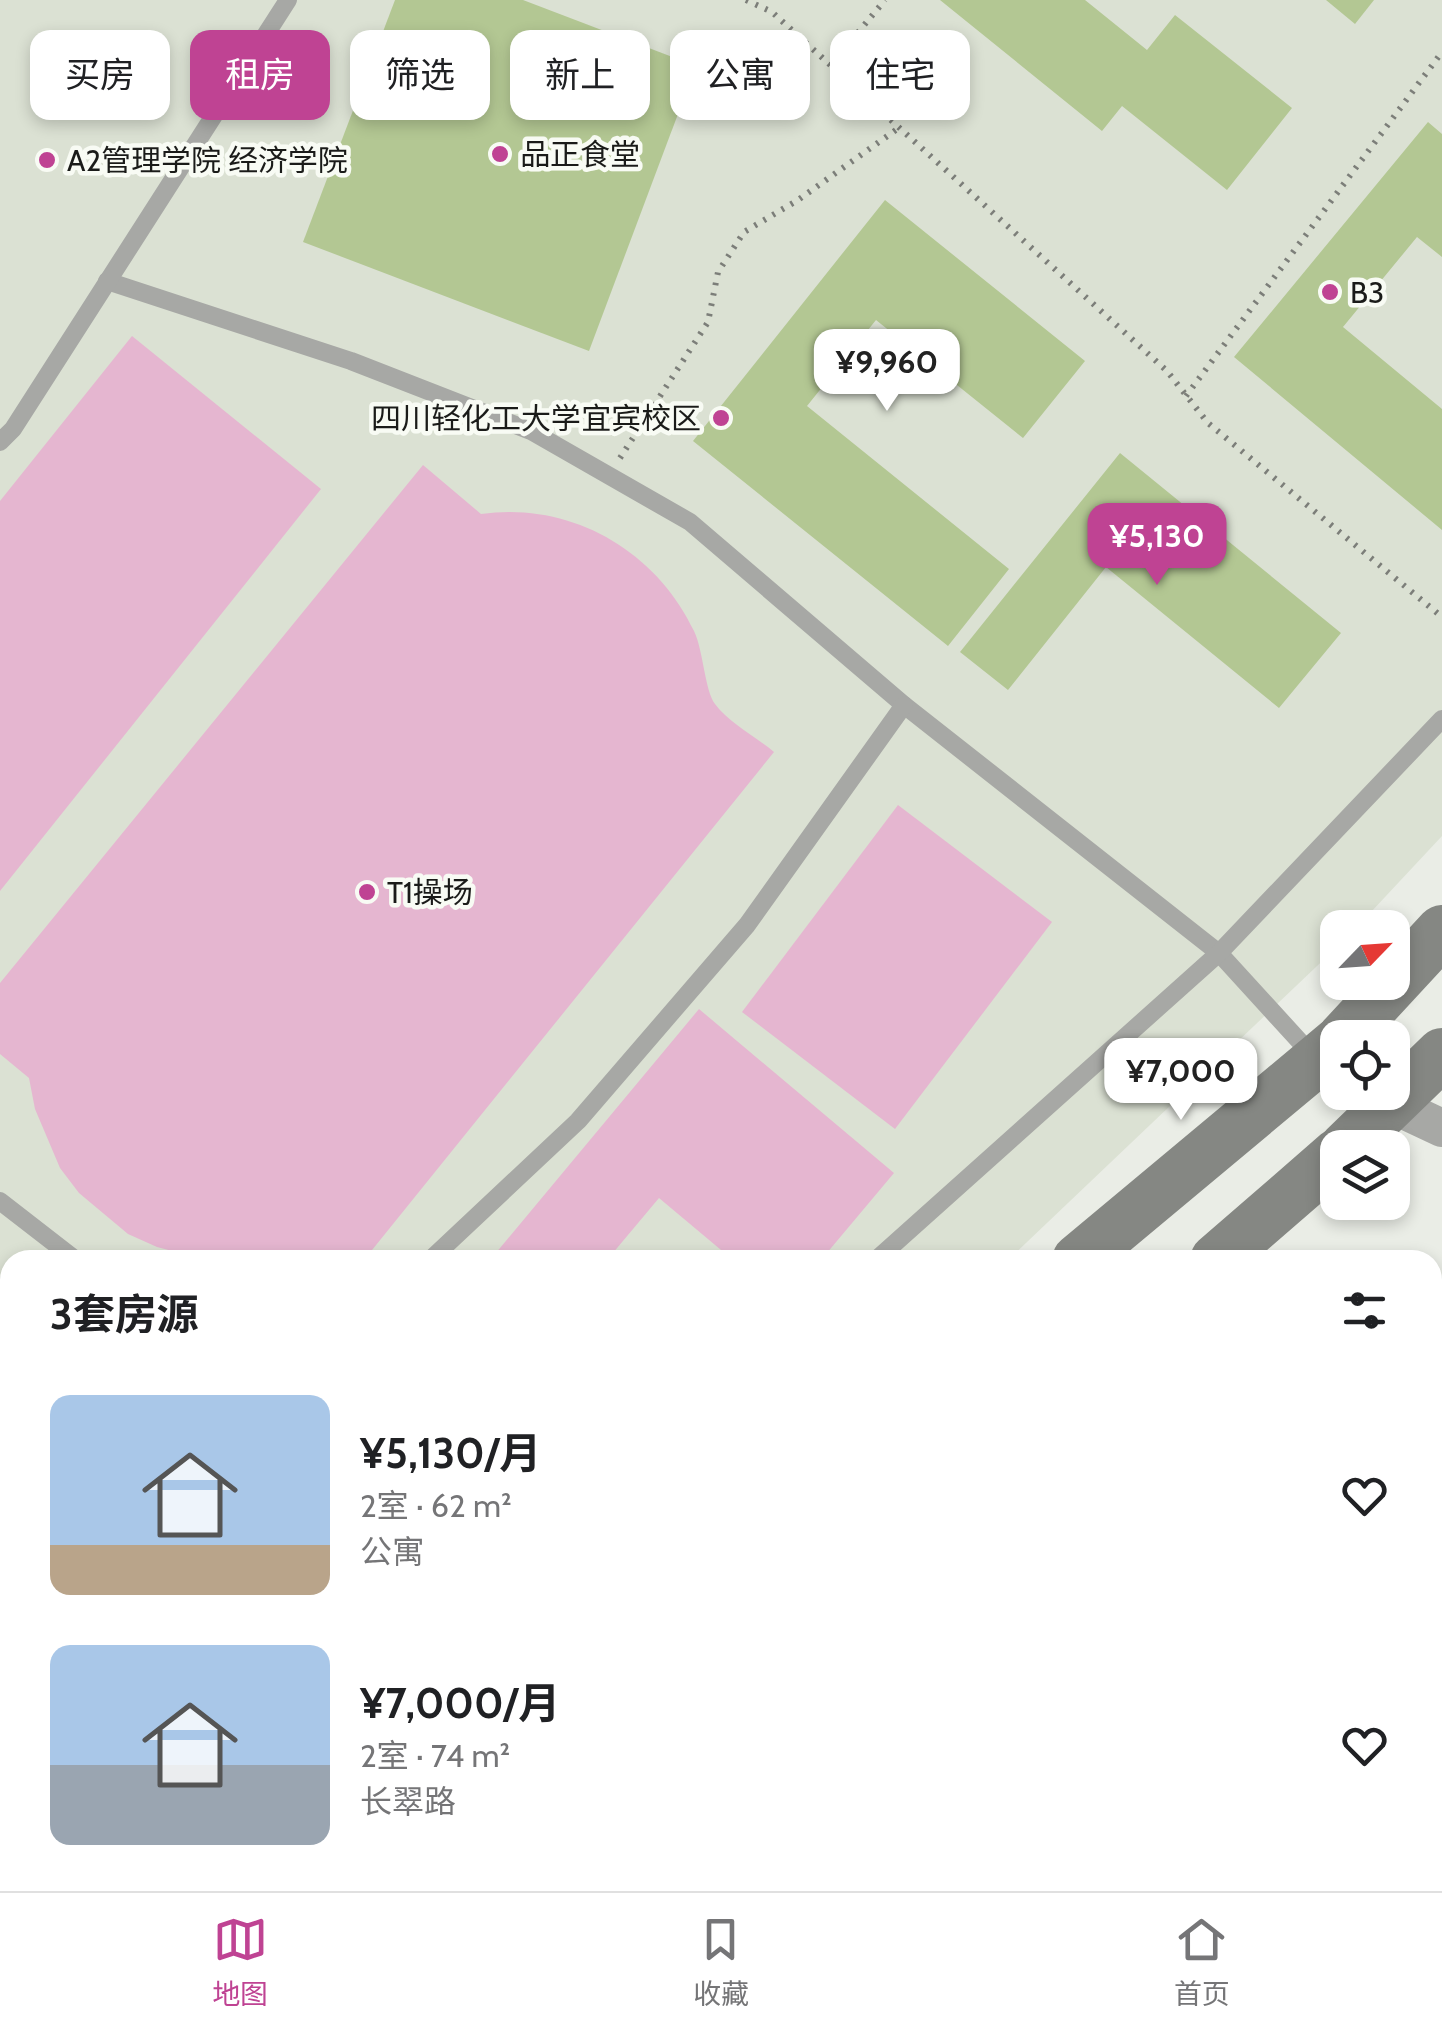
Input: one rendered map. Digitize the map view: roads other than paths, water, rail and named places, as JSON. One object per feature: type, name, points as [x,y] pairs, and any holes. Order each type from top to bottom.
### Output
[{"type":"main road","points":[[1364,1020],[1442,931]]},
{"type":"main road","points":[[1410,1078],[1442,1054]]},
{"type":"main road","points":[[1090,1250],[1320,1065]]},
{"type":"main road","points":[[1358,1130],[1373,1110]]},
{"type":"main road","points":[[1228,1250],[1320,1170]]},
{"type":"street","points":[[1405,1110],[1442,1128]]},
{"type":"lane","points":[[0,442],[13,429],[288,0]]},
{"type":"lane","points":[[108,281],[369,368],[531,430],[690,522],[904,704],[1219,953],[1320,1042]]},
{"type":"lane","points":[[441,1250],[578,1121],[747,925],[904,704]]},
{"type":"lane","points":[[887,1250],[1219,953],[1442,719]]},
{"type":"lane","points":[[0,1201],[63,1250]]},
{"type":"place","name":"品正食堂","points":[[500,154]]},
{"type":"place","name":"A2管理学院 经济学院","points":[[47,160]]},
{"type":"place","name":"B3","points":[[1330,292]]},
{"type":"place","name":"四川轻化工大学宜宾校区","points":[[721,418]]},
{"type":"place","name":"T1操场","points":[[367,892]]}]
